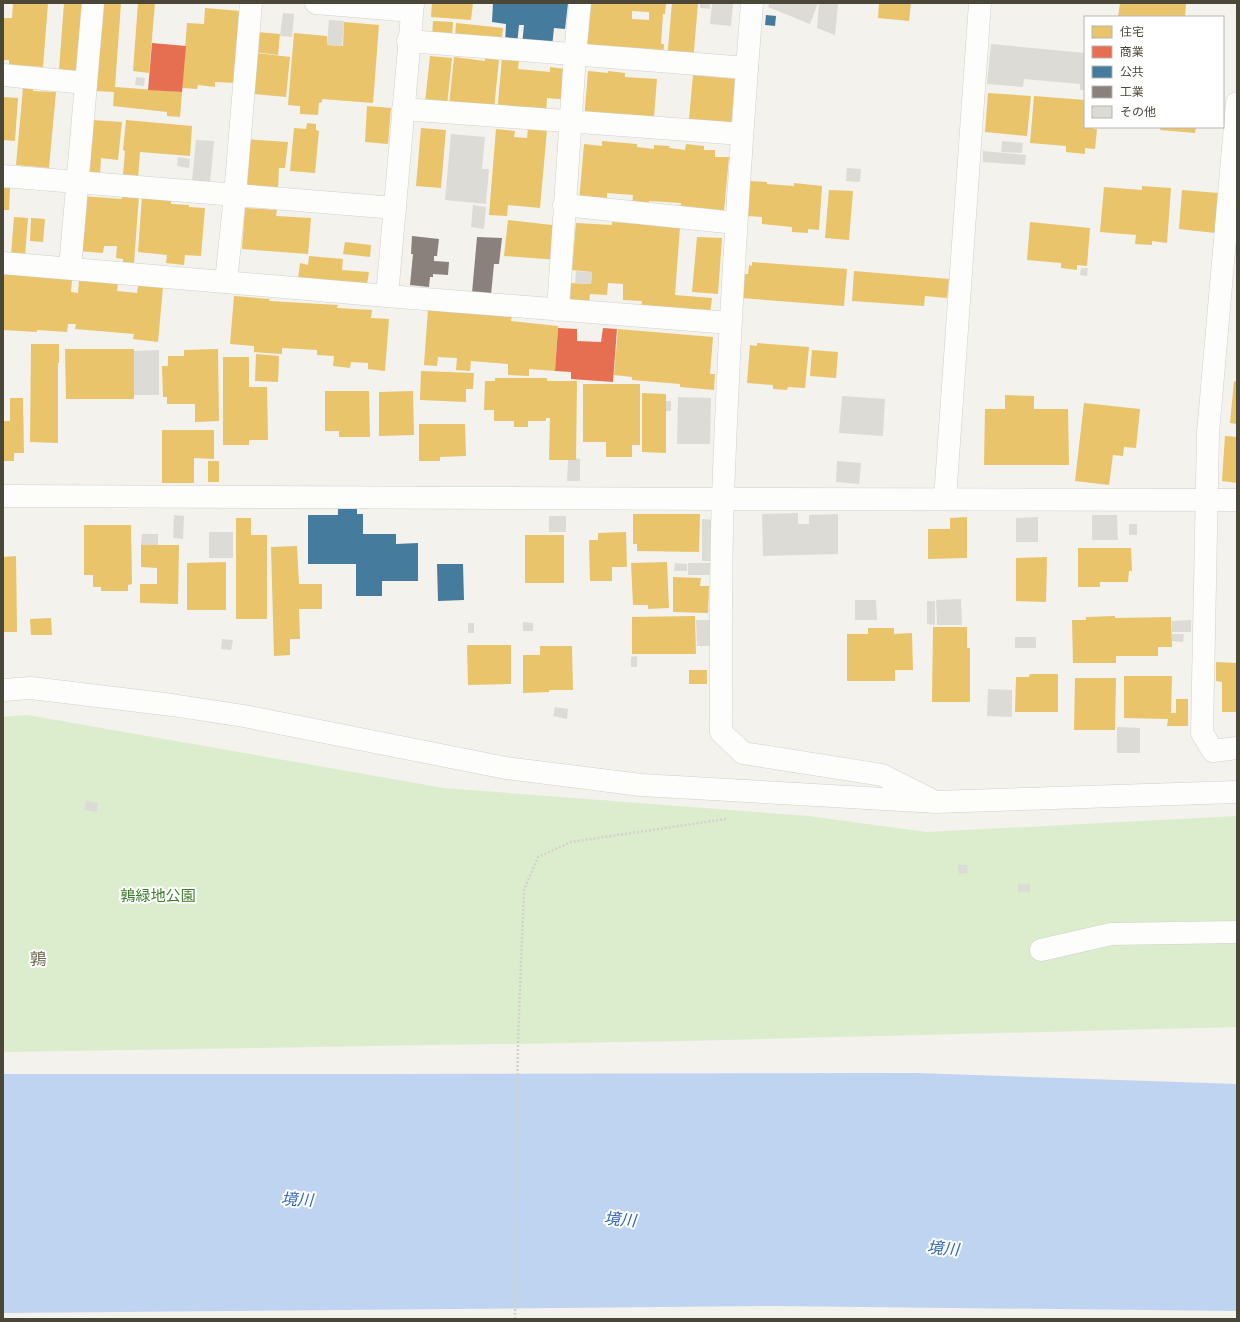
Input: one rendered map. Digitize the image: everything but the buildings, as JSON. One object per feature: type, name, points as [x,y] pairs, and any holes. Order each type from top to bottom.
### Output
[{"type":"street","points":[[70,268],[93,3]]},
{"type":"street","points":[[226,282],[251,3]]},
{"type":"street","points":[[316,3],[412,7],[387,296]]},
{"type":"street","points":[[558,310],[574,55],[580,3]]},
{"type":"street","points":[[752,3],[730,323],[723,499],[721,732],[743,753],[882,775],[936,802]]},
{"type":"street","points":[[945,499],[980,3]]},
{"type":"street","points":[[408,41],[747,68]]},
{"type":"street","points":[[3,75],[86,83]]},
{"type":"street","points":[[1237,103],[1208,433],[1202,733],[1213,751],[1237,748]]},
{"type":"street","points":[[403,109],[742,134]]},
{"type":"street","points":[[3,176],[395,208]]},
{"type":"street","points":[[564,206],[736,223]]},
{"type":"street","points":[[3,263],[387,296],[730,323]]},
{"type":"street","points":[[3,496],[1237,500]]},
{"type":"street","points":[[3,690],[31,688],[172,705],[252,717],[506,768],[641,785],[936,802],[1237,792]]},
{"type":"street","points":[[1041,950],[1112,934],[1237,932]]},
{"type":"path","points":[[515,1319],[518,1039],[524,890],[538,857],[572,842],[728,818]]},
{"type":"green space","name":"鶉緑地公園","points":[[27,715],[444,788],[808,816],[927,832],[1237,816],[1237,1027],[687,1041],[3,1052],[3,717]]},
{"type":"water","name":"境川","points":[[915,1073],[1237,1084],[1237,1311],[775,1306],[3,1313],[3,1074]]},
{"type":"district","name":"鶉","points":[[38,959]]}]
